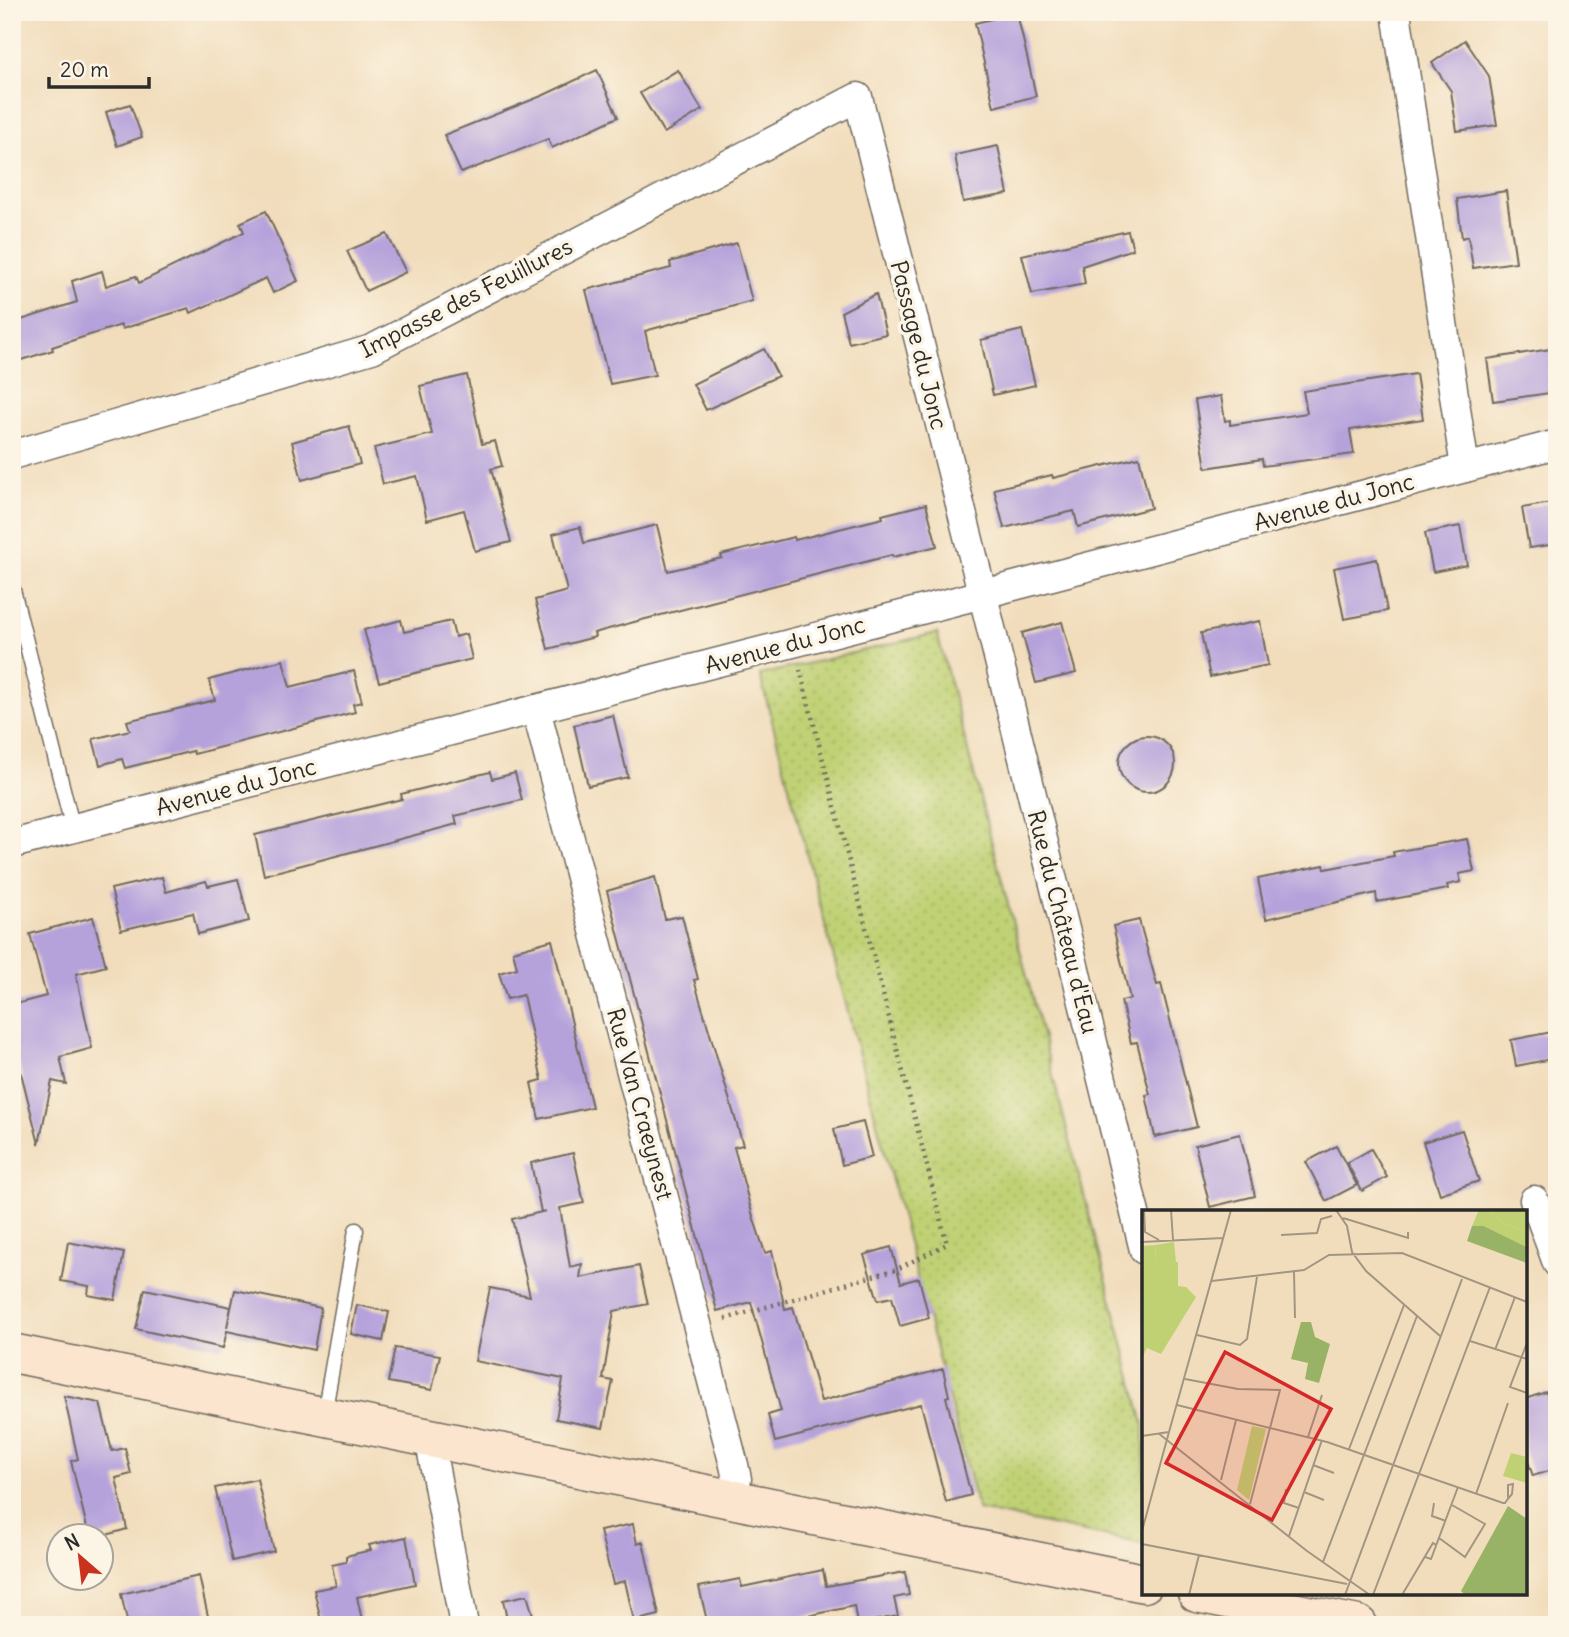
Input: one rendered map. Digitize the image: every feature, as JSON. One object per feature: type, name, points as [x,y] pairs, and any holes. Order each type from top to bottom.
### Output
[{"type":"main road","points":[[12,1353],[1142,1583]]},
{"type":"main road","points":[[1214,1595],[1358,1625]]},
{"type":"street","points":[[1396,12],[1465,468]]},
{"type":"street","name":"Impasse des Feuillures","points":[[12,456],[372,349],[858,97]]},
{"type":"street","name":"Passage du Jonc","points":[[858,97],[981,594]]},
{"type":"street","name":"Avenue du Jonc","points":[[12,844],[1557,444]]},
{"type":"street","name":"Rue du Château d'Eau","points":[[981,594],[1142,1242]]},
{"type":"street","name":"Rue Van Craeynest","points":[[536,709],[734,1465],[737,1479],[732,1500]]},
{"type":"street","points":[[1534,1200],[1557,1263]]},
{"type":"street","points":[[429,1437],[464,1625]]},
{"type":"lane","points":[[12,586],[73,829]]},
{"type":"lane","points":[[323,1417],[356,1230]]},
{"type":"path","points":[[698,1327],[897,1269],[947,1244],[793,642]]},
{"type":"green space","points":[[937,633],[1142,1416],[1142,1544],[978,1510],[760,675]]},
{"type":"building","points":[[1017,13],[1036,96],[994,107],[975,23]]},
{"type":"building","points":[[1465,40],[1489,76],[1497,125],[1457,131],[1451,91],[1432,63]]},
{"type":"building","points":[[597,70],[618,117],[552,148],[548,139],[461,173],[444,135],[544,95]]},
{"type":"building","points":[[678,70],[702,110],[664,133],[640,93]]},
{"type":"building","points":[[130,104],[142,137],[117,146],[106,112]]},
{"type":"building","points":[[998,146],[1008,194],[963,202],[955,155]]},
{"type":"building","points":[[1506,191],[1516,262],[1473,268],[1468,236],[1462,238],[1457,199]]},
{"type":"building","points":[[266,211],[298,281],[273,293],[266,278],[191,313],[189,308],[122,329],[121,325],[12,363],[12,323],[77,302],[72,281],[102,271],[106,286],[136,276],[139,283],[244,232],[240,223]]},
{"type":"building","points":[[1128,231],[1133,249],[1082,266],[1085,284],[1032,294],[1022,255]]},
{"type":"building","points":[[387,234],[406,272],[366,291],[347,251]]},
{"type":"building","points":[[737,243],[752,301],[645,331],[655,375],[610,384],[586,290],[671,268],[670,262]]},
{"type":"building","points":[[876,294],[886,334],[849,343],[841,312]]},
{"type":"building","points":[[1022,330],[1035,385],[993,395],[981,340]]},
{"type":"building","points":[[1557,348],[1557,392],[1493,401],[1487,359]]},
{"type":"building","points":[[764,349],[778,376],[706,410],[693,384]]},
{"type":"building","points":[[1416,374],[1423,419],[1350,430],[1354,454],[1263,466],[1262,459],[1206,468],[1195,400],[1221,396],[1225,421],[1230,420],[1230,425],[1307,413],[1303,391]]},
{"type":"building","points":[[467,375],[482,444],[495,441],[502,466],[491,469],[511,542],[475,551],[464,510],[427,520],[417,476],[383,484],[374,448],[432,434],[420,386]]},
{"type":"building","points":[[349,426],[360,464],[302,480],[292,442]]},
{"type":"building","points":[[1139,457],[1151,508],[1078,527],[1074,511],[1004,528],[994,489]]},
{"type":"building","points":[[1557,502],[1557,544],[1529,548],[1522,508]]},
{"type":"building","points":[[926,504],[937,546],[893,557],[892,555],[634,622],[594,633],[595,637],[548,649],[535,600],[567,591],[553,534],[580,527],[584,543],[657,525],[668,571],[794,537],[795,540],[883,518],[882,515]]},
{"type":"building","points":[[1460,526],[1467,565],[1433,572],[1425,533]]},
{"type":"building","points":[[1377,559],[1387,611],[1344,619],[1334,568]]},
{"type":"building","points":[[401,620],[404,632],[451,621],[455,637],[466,634],[472,659],[379,682],[364,630]]},
{"type":"building","points":[[1260,621],[1268,665],[1210,677],[1201,633]]},
{"type":"building","points":[[1062,622],[1076,673],[1036,683],[1022,633]]},
{"type":"building","points":[[283,660],[290,687],[354,671],[362,702],[353,704],[355,712],[194,754],[193,751],[125,768],[122,759],[100,765],[93,739],[130,730],[127,721],[215,700],[209,680]]},
{"type":"building","points":[[613,715],[628,777],[588,786],[574,725]]},
{"type":"building","points":[[1147,736],[1162,741],[1170,749],[1175,764],[1170,779],[1162,787],[1147,792],[1132,787],[1124,779],[1119,764],[1124,749],[1132,741]]},
{"type":"building","points":[[490,772],[492,779],[515,773],[522,800],[455,816],[457,824],[264,875],[255,835],[402,799],[401,794]]},
{"type":"building","points":[[1467,839],[1474,871],[1459,874],[1461,882],[1447,885],[1448,889],[1377,902],[1376,893],[1266,919],[1258,879],[1324,865],[1325,869],[1394,856],[1393,852]]},
{"type":"building","points":[[162,877],[166,892],[206,881],[208,886],[238,879],[249,921],[198,934],[193,913],[121,930],[111,889]]},
{"type":"building","points":[[655,877],[665,919],[682,916],[698,979],[694,980],[743,1145],[734,1147],[752,1213],[765,1253],[772,1251],[785,1309],[793,1307],[821,1401],[943,1369],[949,1396],[946,1397],[971,1495],[946,1502],[921,1404],[775,1442],[768,1415],[781,1411],[751,1302],[717,1311],[607,891]]},
{"type":"building","points":[[93,917],[106,966],[76,974],[92,1048],[60,1057],[66,1084],[52,1081],[39,1144],[18,1061],[12,1063],[12,1005],[46,996],[30,934]]},
{"type":"building","points":[[1139,920],[1157,985],[1161,984],[1197,1127],[1155,1137],[1146,1095],[1150,1094],[1137,1042],[1131,1043],[1121,1001],[1130,999],[1113,926]]},
{"type":"building","points":[[552,940],[592,1107],[539,1119],[531,1083],[542,1080],[523,995],[507,999],[499,973],[517,968],[513,951]]},
{"type":"building","points":[[1557,1031],[1557,1058],[1516,1066],[1511,1040]]},
{"type":"building","points":[[863,1122],[872,1157],[842,1165],[834,1129]]},
{"type":"building","points":[[1462,1130],[1479,1181],[1440,1194],[1423,1142]]},
{"type":"building","points":[[1240,1134],[1255,1196],[1210,1207],[1195,1145]]},
{"type":"building","points":[[1336,1146],[1357,1185],[1326,1201],[1306,1162]]},
{"type":"building","points":[[1371,1149],[1387,1177],[1362,1191],[1347,1163]]},
{"type":"building","points":[[573,1153],[584,1203],[560,1208],[570,1267],[582,1264],[580,1278],[639,1266],[648,1304],[614,1311],[603,1379],[613,1381],[603,1428],[556,1419],[563,1379],[475,1361],[490,1288],[530,1296],[512,1219],[546,1211],[541,1212],[531,1163]]},
{"type":"building","points":[[68,1242],[124,1253],[115,1300],[88,1295],[89,1286],[61,1281]]},
{"type":"building","points":[[891,1247],[901,1283],[919,1278],[929,1318],[900,1326],[892,1297],[878,1300],[864,1255]]},
{"type":"building","points":[[145,1289],[231,1307],[227,1327],[235,1290],[321,1308],[314,1350],[227,1331],[223,1348],[136,1329]]},
{"type":"building","points":[[357,1305],[389,1312],[383,1341],[351,1334]]},
{"type":"building","points":[[395,1348],[440,1355],[432,1390],[388,1382]]},
{"type":"building","points":[[1546,1392],[1557,1425],[1557,1468],[1533,1476],[1527,1459],[1527,1398]]},
{"type":"building","points":[[64,1396],[100,1403],[112,1451],[125,1448],[131,1474],[116,1478],[127,1529],[116,1532],[116,1522],[86,1522],[71,1461],[78,1459]]},
{"type":"building","points":[[257,1479],[274,1551],[232,1561],[215,1488]]},
{"type":"building","points":[[633,1524],[637,1544],[643,1542],[659,1615],[634,1621],[625,1581],[613,1584],[600,1531]]},
{"type":"building","points":[[406,1537],[415,1584],[357,1597],[363,1625],[322,1625],[314,1590],[336,1586],[332,1565],[346,1562],[346,1556],[371,1550],[369,1545]]},
{"type":"building","points":[[823,1570],[826,1586],[905,1572],[909,1595],[894,1598],[898,1616],[857,1624],[854,1606],[766,1625],[708,1625],[699,1587],[740,1579],[742,1587]]},
{"type":"building","points":[[199,1576],[210,1625],[128,1625],[121,1594]]},
{"type":"building","points":[[527,1595],[536,1625],[508,1625],[503,1600]]}]
